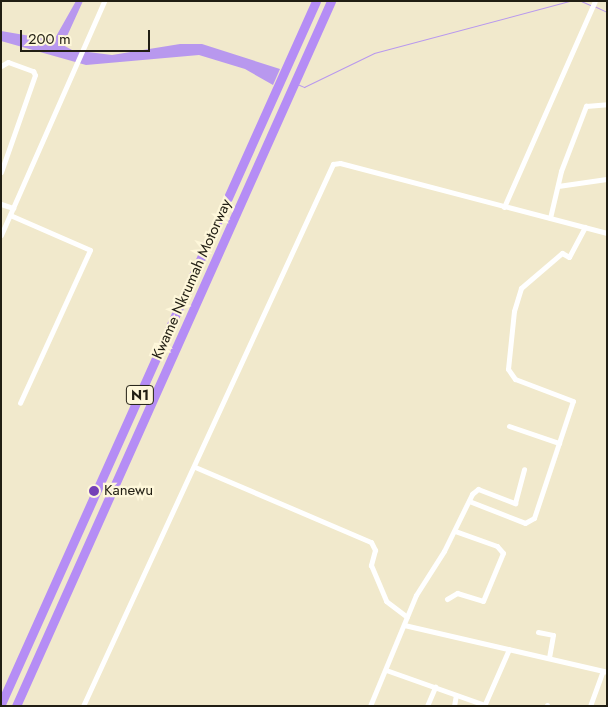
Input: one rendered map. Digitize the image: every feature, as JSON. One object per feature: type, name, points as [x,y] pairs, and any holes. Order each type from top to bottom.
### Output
[{"type":"highway","name":"Kwame Nkrumah Motorway","points":[[1,704],[316,1]]},
{"type":"highway","name":"Kwame Nkrumah Motorway","points":[[16,706],[331,1]]},
{"type":"street","points":[[1,235],[104,1]]},
{"type":"street","points":[[504,207],[595,1]]},
{"type":"street","points":[[1,66],[8,62],[33,71],[35,75],[1,172]]},
{"type":"street","points":[[550,218],[558,186],[586,106],[607,104]]},
{"type":"street","points":[[82,706],[195,467],[333,164],[340,163],[607,233]]},
{"type":"street","points":[[558,186],[607,179]]},
{"type":"street","points":[[1,204],[13,208]]},
{"type":"street","points":[[10,215],[90,250],[20,403]]},
{"type":"street","points":[[468,501],[525,524],[531,523],[560,443],[573,400],[514,379],[508,369],[514,311],[520,288],[562,253],[570,256],[585,228]]},
{"type":"street","points":[[510,426],[560,443]]},
{"type":"street","points":[[195,467],[371,542],[375,550],[371,566],[386,601],[407,617]]},
{"type":"street","points":[[370,706],[420,587],[455,531],[468,501],[478,489],[515,503],[524,469]]},
{"type":"street","points":[[446,599],[457,593],[483,601],[503,553],[497,546],[455,531]]},
{"type":"street","points":[[404,625],[605,671],[590,706]]},
{"type":"street","points":[[538,632],[553,635],[549,657]]},
{"type":"street","points":[[386,670],[484,705],[509,649]]},
{"type":"street","points":[[427,706],[434,687]]},
{"type":"street","points":[[454,706],[456,695]]},
{"type":"shaded area","points":[[76,1],[83,1],[63,45],[72,50],[112,55],[180,44],[202,44],[280,69],[273,85],[245,69],[199,55],[86,65],[1,41],[1,31],[54,40]]},
{"type":"waterway","points":[[297,84],[304,87],[374,53],[569,1]]},
{"type":"waterway","points":[[581,1],[590,5]]},
{"type":"waterway","points":[[594,6],[607,12]]},
{"type":"place","name":"Kanewu","points":[[94,491]]}]
